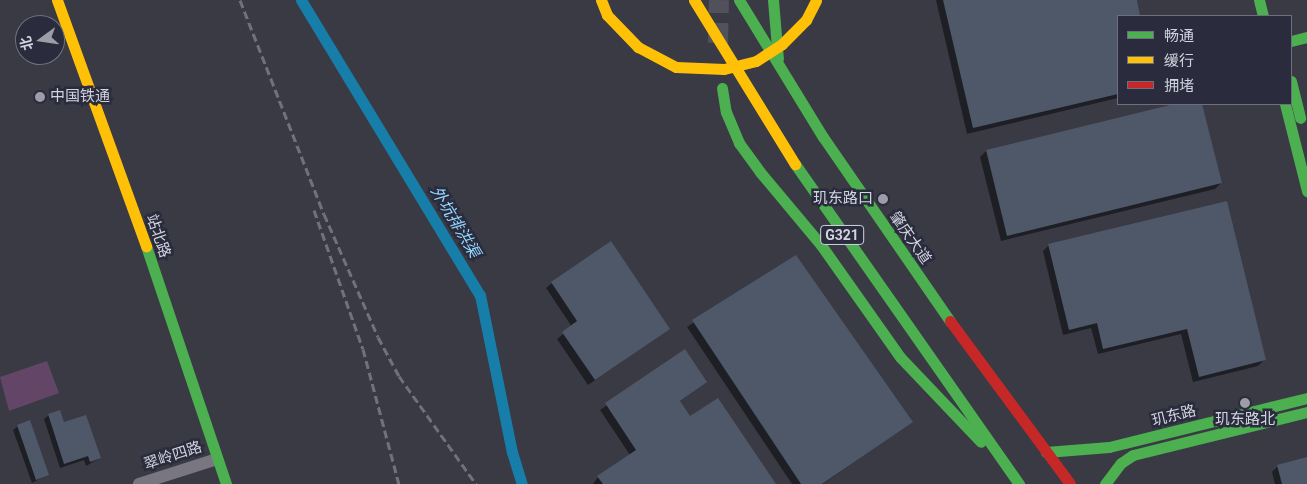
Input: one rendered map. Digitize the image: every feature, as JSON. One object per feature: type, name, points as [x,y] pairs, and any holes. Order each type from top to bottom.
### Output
[{"type":"main road","name":"站北路","points":[[57,0],[134,211],[226,484]]},
{"type":"main road","points":[[601,0],[607,15],[638,47],[676,67],[724,69],[756,61],[782,44],[806,20],[816,0]]},
{"type":"main road","name":"G321","points":[[694,0],[793,162],[1002,463],[1019,484]]},
{"type":"main road","name":"肇庆大道","points":[[739,0],[780,72],[939,306],[1070,484]]},
{"type":"main road","points":[[773,0],[772,15],[780,72]]},
{"type":"main road","points":[[1259,0],[1263,15]]},
{"type":"main road","points":[[1270,0],[1274,15]]},
{"type":"main road","points":[[1292,41],[1307,37]]},
{"type":"main road","points":[[1292,52],[1307,48]]},
{"type":"main road","points":[[1292,85],[1307,145]]},
{"type":"main road","points":[[722,88],[726,112],[739,143],[760,172],[821,245],[900,357],[1002,463]]},
{"type":"main road","points":[[1285,105],[1307,191]]},
{"type":"main road","name":"玑东路","points":[[1046,452],[1109,447],[1307,398]]},
{"type":"main road","name":"玑东路","points":[[1105,484],[1121,462],[1133,455],[1307,412]]},
{"type":"street","name":"翠岭四路","points":[[139,484],[217,458]]},
{"type":"shaded area","points":[[47,361],[59,393],[9,411],[0,377]]},
{"type":"building","points":[[943,0],[1137,0],[1140,15],[1117,15],[1117,94],[973,128]]},
{"type":"building","points":[[1170,105],[1202,105],[1222,183],[1007,236],[986,150]]},
{"type":"building","points":[[1227,201],[1266,360],[1199,377],[1187,329],[1103,349],[1097,323],[1069,330],[1048,244]]},
{"type":"building","points":[[611,241],[670,329],[595,380],[562,332],[577,321],[551,282]]},
{"type":"building","points":[[796,255],[913,422],[822,484],[801,484],[692,320]]},
{"type":"building","points":[[685,349],[707,382],[680,401],[690,416],[718,398],[776,484],[603,484],[597,476],[636,450],[605,403]]},
{"type":"building","points":[[60,410],[64,422],[86,415],[101,458],[90,462],[88,456],[64,464],[48,414]]},
{"type":"building","points":[[30,420],[49,475],[36,480],[17,425]]},
{"type":"building","points":[[1307,457],[1307,484],[1282,484],[1277,465]]},
{"type":"waterway","name":"外坑排洪渠","points":[[301,0],[480,295],[512,452],[522,484]]},
{"type":"tunnel","points":[[718,43],[719,0]]},
{"type":"railway","points":[[240,0],[324,214],[378,337],[399,376],[476,484]]},
{"type":"railway","points":[[314,210],[363,349],[399,484]]},
{"type":"traffic: fast","points":[[739,0],[823,137],[950,321]]},
{"type":"traffic: fast","points":[[773,0],[778,59]]},
{"type":"traffic: fast","points":[[1259,0],[1263,15]]},
{"type":"traffic: fast","points":[[1292,41],[1307,37]]},
{"type":"traffic: fast","points":[[1292,85],[1300,118]]},
{"type":"traffic: fast","points":[[722,88],[726,112],[739,143],[760,172],[821,245],[900,357],[981,442]]},
{"type":"traffic: fast","points":[[1285,105],[1307,191]]},
{"type":"traffic: fast","points":[[795,164],[1019,484]]},
{"type":"traffic: fast","points":[[146,246],[226,484]]},
{"type":"traffic: fast","points":[[1046,452],[1109,447],[1307,398]]},
{"type":"traffic: fast","points":[[1105,484],[1121,463],[1133,455],[1307,412]]},
{"type":"traffic: slow","points":[[57,0],[146,246]]},
{"type":"traffic: slow","points":[[601,0],[607,15],[638,47],[676,67],[724,69],[756,61],[782,44],[806,20],[816,0]]},
{"type":"traffic: slow","points":[[694,0],[795,164]]},
{"type":"traffic: jam","points":[[950,321],[1070,484]]},
{"type":"place","name":"中国铁通","points":[[40,97]]},
{"type":"place","name":"玑东路口","points":[[883,199]]},
{"type":"place","name":"玑东路北","points":[[1245,403]]}]
